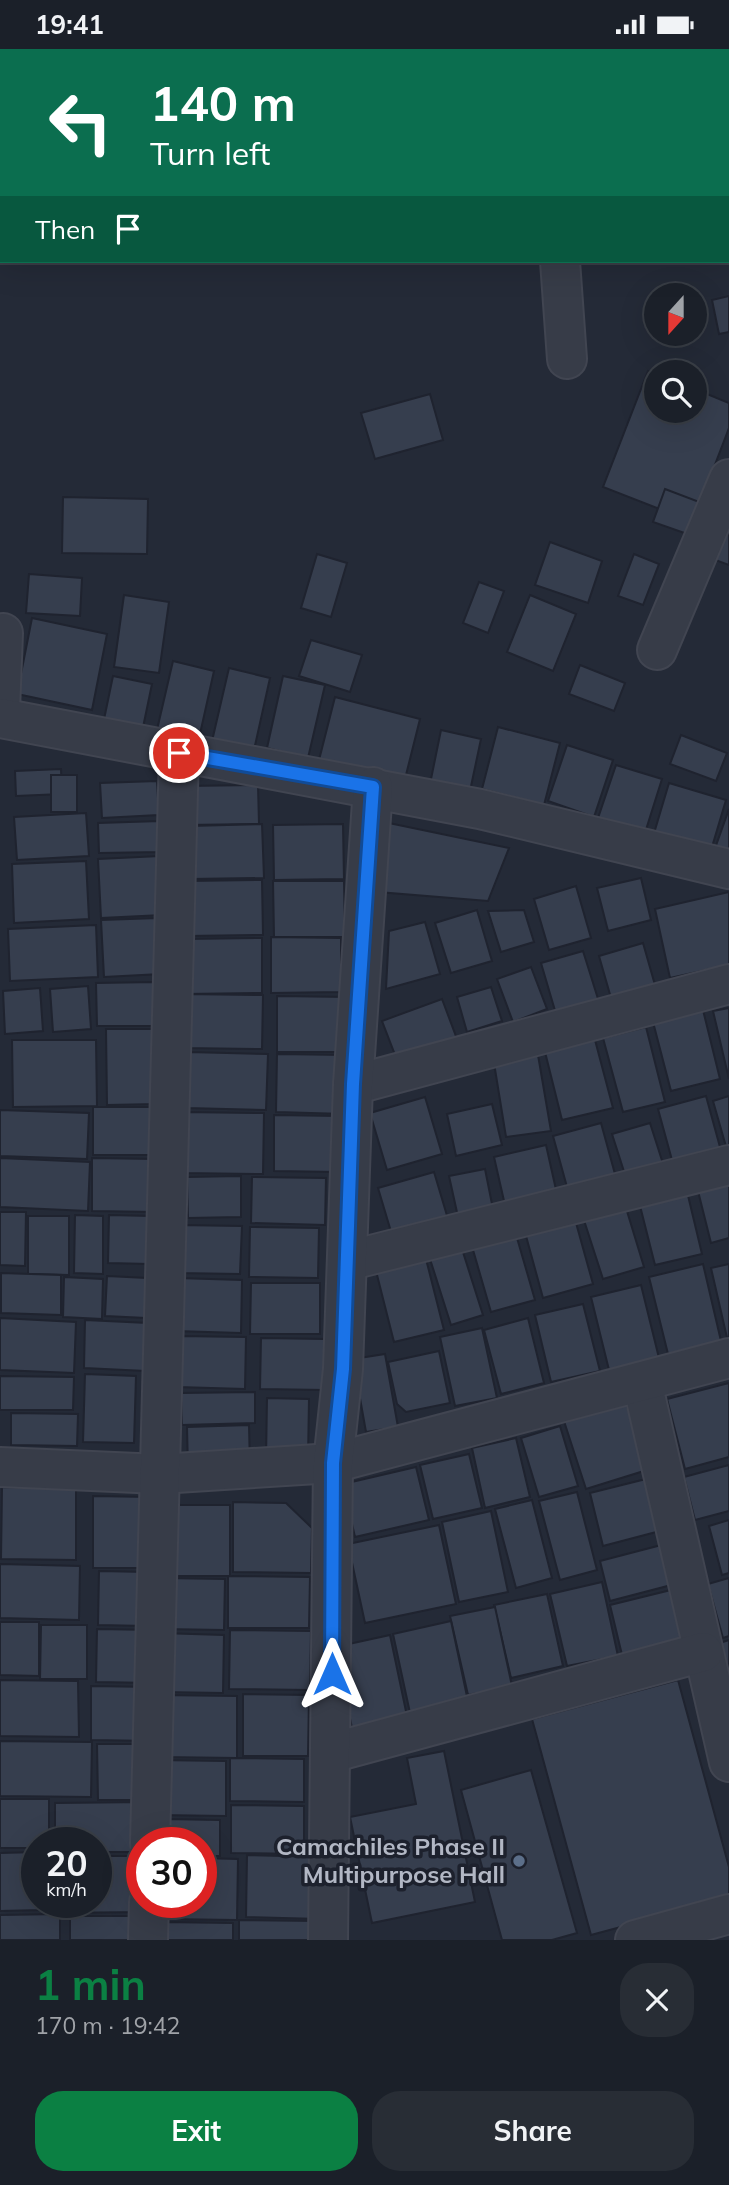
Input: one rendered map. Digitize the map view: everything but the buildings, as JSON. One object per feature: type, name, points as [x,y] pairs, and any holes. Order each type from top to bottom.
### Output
[{"type":"street","points":[[560,263],[567,359]]},
{"type":"street","points":[[657,650],[729,479]]},
{"type":"street","points":[[0,710],[3,633]]},
{"type":"street","points":[[0,718],[480,809],[729,869]]},
{"type":"street","points":[[150,1827],[179,753]]},
{"type":"street","points":[[328,1940],[333,1463],[343,1369],[353,1084],[373,787]]},
{"type":"street","points":[[353,1084],[729,984]]},
{"type":"street","points":[[347,1261],[729,1164]]},
{"type":"street","points":[[0,1467],[160,1474],[333,1463],[729,1358]]},
{"type":"street","points":[[642,1382],[729,1762]]},
{"type":"street","points":[[331,1753],[703,1652]]},
{"type":"street","points":[[635,1940],[729,1913]]},
{"type":"street","points":[[148,1940],[149,1918]]},
{"type":"place","name":"Camachiles Phase II Multipurpose Hall","points":[[519,1861]]},
{"type":"route","points":[[179,753],[373,787],[353,1084],[343,1369],[333,1463],[332,1674]]}]
